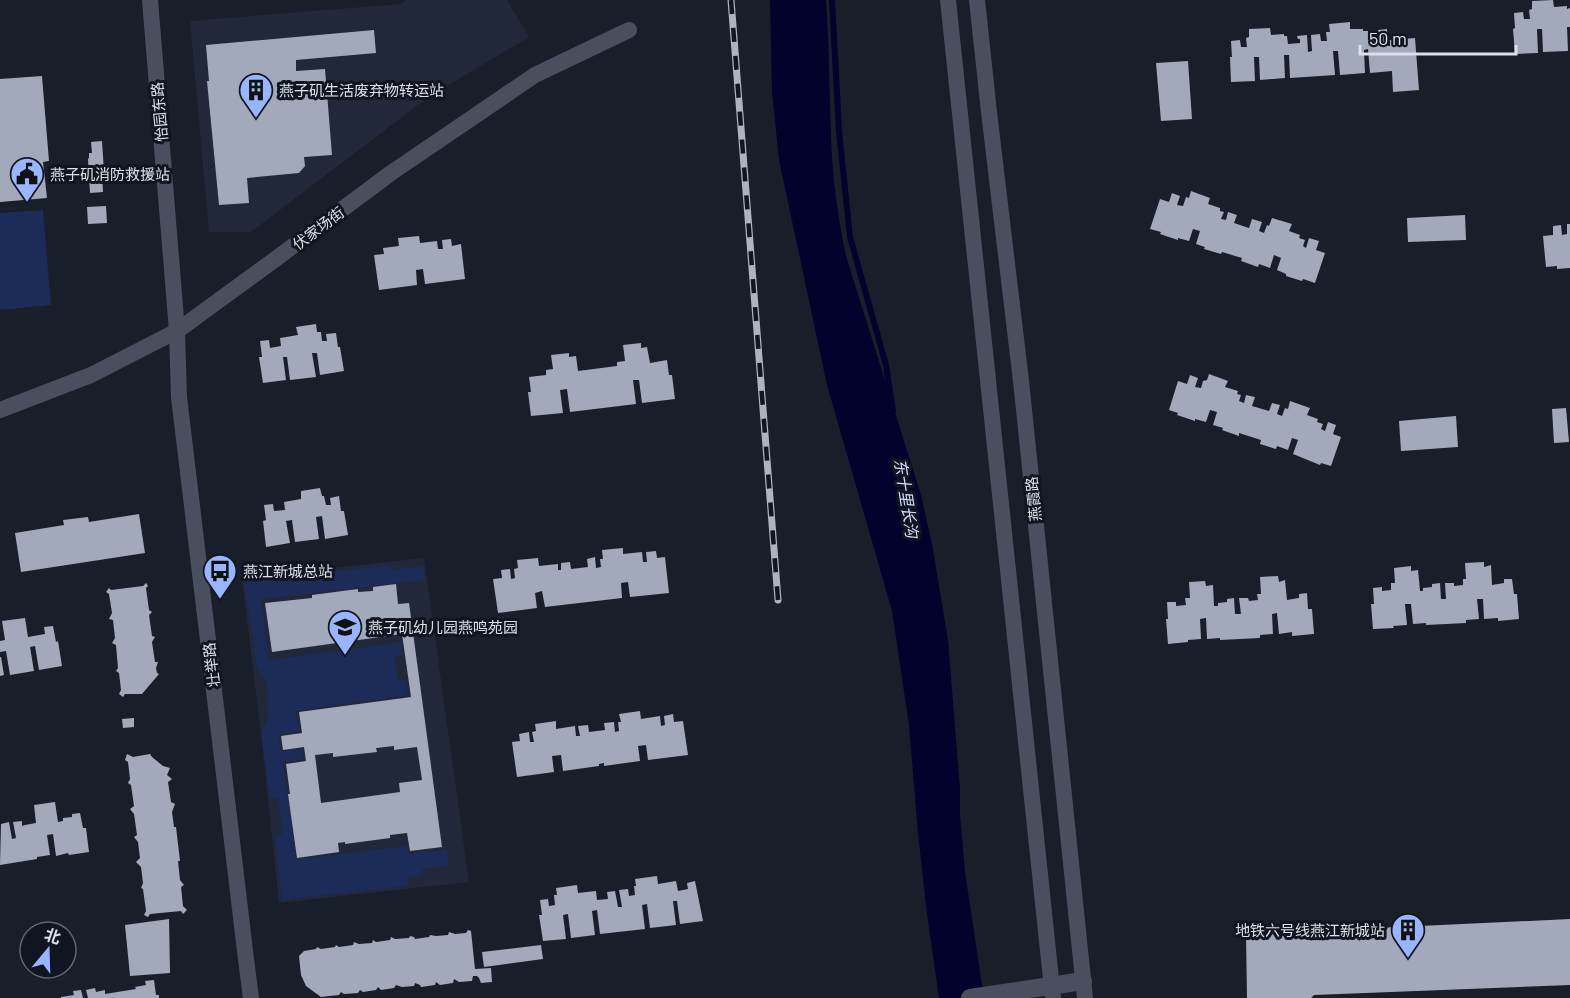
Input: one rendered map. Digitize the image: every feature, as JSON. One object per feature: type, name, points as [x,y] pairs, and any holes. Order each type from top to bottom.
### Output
[{"type":"street","name":"怡园东路","points":[[150,0],[177,331]]},
{"type":"street","points":[[948,0],[1052,992]]},
{"type":"street","name":"燕霞路","points":[[977,0],[1021,381],[1084,990]]},
{"type":"street","name":"伏家场街","points":[[0,410],[91,375],[177,331],[391,173],[535,75],[629,30]]},
{"type":"street","name":"壮举路","points":[[177,331],[179,398],[251,998]]},
{"type":"street","points":[[970,998],[1084,990]]},
{"type":"shaded area","points":[[406,0],[507,0],[529,37],[427,98],[251,232],[209,232],[190,21],[401,4]]},
{"type":"shaded area","points":[[43,210],[51,305],[0,310],[0,213]]},
{"type":"shaded area","name":"燕子矶幼儿园燕鸣苑园","points":[[424,558],[469,882],[279,903],[242,578]]},
{"type":"shaded area","points":[[389,565],[390,570],[423,566],[425,580],[261,599],[269,660],[401,642],[403,655],[395,656],[398,681],[406,680],[408,695],[296,711],[299,731],[279,735],[281,752],[302,749],[303,759],[283,762],[296,859],[407,846],[409,854],[447,849],[449,866],[422,869],[423,875],[408,877],[408,886],[282,900],[275,836],[282,834],[278,798],[270,798],[261,734],[268,719],[267,682],[257,668],[244,582]]},
{"type":"water","points":[[770,0],[826,0],[832,156],[839,219],[846,256],[921,495],[932,544],[948,640],[965,872],[984,998],[939,998],[918,833],[909,725],[892,611],[827,385],[779,160],[772,92]]},
{"type":"building","points":[[1553,0],[1554,7],[1567,6],[1567,9],[1570,8],[1570,27],[1567,27],[1568,51],[1543,52],[1542,29],[1537,29],[1538,53],[1515,54],[1514,13],[1523,12],[1524,19],[1530,19],[1529,10],[1532,9],[1532,1]]},
{"type":"building","points":[[1350,22],[1350,29],[1368,31],[1368,39],[1379,38],[1378,30],[1387,29],[1388,46],[1390,46],[1390,40],[1415,38],[1419,90],[1393,92],[1392,71],[1370,73],[1368,49],[1364,50],[1365,73],[1340,75],[1338,51],[1333,51],[1335,75],[1290,78],[1289,55],[1284,55],[1285,78],[1260,80],[1259,57],[1254,57],[1255,81],[1231,82],[1231,41],[1240,40],[1241,47],[1247,47],[1246,38],[1249,37],[1249,29],[1270,28],[1271,35],[1284,34],[1287,36],[1288,44],[1300,43],[1297,36],[1307,35],[1308,52],[1312,51],[1311,35],[1320,34],[1321,41],[1327,41],[1326,32],[1330,32],[1329,24]]},
{"type":"building","name":"燕子矶生活废弃物转运站","points":[[374,30],[376,53],[296,60],[296,71],[325,69],[332,155],[304,157],[305,166],[299,173],[247,178],[249,203],[219,205],[207,81],[209,81],[206,45]]},
{"type":"building","points":[[1188,61],[1192,119],[1161,121],[1156,63]]},
{"type":"building","points":[[42,76],[49,161],[43,162],[47,198],[0,202],[0,79]]},
{"type":"building","points":[[102,141],[103,192],[90,193],[88,159],[89,153],[92,153],[91,142]]},
{"type":"building","points":[[1191,191],[1210,198],[1208,204],[1224,212],[1221,219],[1226,220],[1228,212],[1237,215],[1234,223],[1249,228],[1252,219],[1262,222],[1259,231],[1264,233],[1272,218],[1292,224],[1289,231],[1300,235],[1299,238],[1305,240],[1303,246],[1306,248],[1309,238],[1319,241],[1316,250],[1325,253],[1315,283],[1286,276],[1277,270],[1281,258],[1274,255],[1270,268],[1259,264],[1258,267],[1241,261],[1242,258],[1204,249],[1205,247],[1196,244],[1200,231],[1193,229],[1189,241],[1178,238],[1178,240],[1150,229],[1160,199],[1169,202],[1172,193],[1180,196],[1177,205],[1183,206]]},
{"type":"building","points":[[106,206],[107,223],[88,224],[87,207]]},
{"type":"building","points":[[1465,215],[1466,240],[1408,242],[1407,218]]},
{"type":"building","points":[[1567,224],[1570,224],[1570,268],[1546,267],[1543,236],[1553,235],[1553,226],[1561,225],[1562,235],[1567,234]]},
{"type":"building","points":[[419,236],[420,243],[437,241],[438,249],[443,249],[442,240],[451,239],[452,246],[461,244],[465,279],[425,284],[423,269],[416,270],[417,285],[379,290],[374,255],[384,254],[383,248],[399,246],[398,238]]},
{"type":"building","points":[[316,324],[317,332],[321,332],[322,341],[327,341],[326,334],[336,333],[344,371],[320,375],[317,353],[312,353],[316,377],[290,380],[287,357],[283,357],[286,380],[263,383],[259,357],[262,357],[260,341],[269,340],[270,348],[281,346],[280,338],[298,335],[296,327]]},
{"type":"building","points":[[641,343],[641,348],[647,347],[650,363],[667,360],[669,375],[672,375],[675,399],[642,403],[639,380],[633,380],[636,404],[570,412],[567,389],[560,390],[563,413],[531,416],[529,377],[546,375],[546,370],[553,369],[551,355],[569,353],[569,357],[576,356],[578,371],[617,366],[617,362],[625,361],[623,345]]},
{"type":"building","points":[[1209,374],[1228,381],[1225,387],[1238,391],[1237,394],[1241,395],[1239,401],[1244,403],[1246,395],[1255,397],[1252,406],[1269,411],[1272,403],[1280,405],[1277,414],[1282,416],[1285,408],[1288,409],[1290,401],[1310,408],[1307,415],[1318,419],[1317,422],[1323,424],[1321,429],[1325,431],[1328,422],[1336,425],[1333,434],[1341,437],[1331,466],[1321,463],[1320,465],[1293,454],[1298,440],[1292,438],[1288,450],[1277,446],[1276,449],[1260,444],[1261,440],[1222,430],[1223,428],[1213,425],[1217,412],[1210,410],[1206,422],[1195,419],[1195,421],[1169,410],[1178,381],[1187,384],[1190,375],[1198,378],[1195,387],[1201,388]]},
{"type":"building","points":[[1566,408],[1569,442],[1554,443],[1552,409]]},
{"type":"building","points":[[1456,416],[1458,447],[1401,451],[1399,421]]},
{"type":"building","points":[[320,488],[326,505],[331,505],[330,498],[339,496],[348,535],[325,539],[322,516],[316,517],[319,539],[295,542],[292,520],[286,521],[290,543],[266,547],[264,505],[273,504],[274,511],[285,510],[284,502],[301,499],[301,491]]},
{"type":"building","points":[[139,514],[145,553],[21,572],[15,533],[64,525],[63,520],[88,517],[89,522]]},
{"type":"building","points":[[623,548],[623,554],[642,552],[643,562],[647,562],[646,552],[656,551],[657,558],[665,557],[669,593],[630,597],[628,582],[621,583],[622,598],[545,607],[542,591],[535,593],[537,608],[498,613],[493,579],[502,578],[501,570],[510,569],[511,579],[515,578],[514,569],[518,568],[517,560],[538,558],[539,566],[558,564],[558,570],[561,570],[561,563],[570,562],[571,569],[588,567],[587,559],[595,557],[596,568],[601,567],[602,550]]},
{"type":"building","points":[[1484,562],[1484,567],[1491,565],[1492,585],[1504,583],[1504,579],[1512,579],[1514,594],[1517,594],[1519,619],[1498,621],[1498,618],[1484,619],[1483,599],[1477,599],[1479,619],[1466,620],[1466,623],[1413,624],[1411,604],[1405,604],[1407,625],[1373,629],[1371,604],[1374,604],[1373,588],[1382,587],[1382,591],[1391,590],[1391,583],[1395,583],[1394,568],[1411,566],[1411,571],[1418,570],[1420,591],[1423,591],[1423,588],[1432,587],[1432,584],[1440,583],[1441,599],[1446,599],[1445,583],[1454,583],[1454,586],[1463,585],[1463,579],[1466,579],[1465,563]]},
{"type":"building","points":[[1278,576],[1279,582],[1285,580],[1287,600],[1299,598],[1299,594],[1307,593],[1308,609],[1312,609],[1314,634],[1292,636],[1292,632],[1279,634],[1277,613],[1272,614],[1273,634],[1260,635],[1260,638],[1207,639],[1206,618],[1200,619],[1201,639],[1168,644],[1167,602],[1176,602],[1176,606],[1186,605],[1185,598],[1190,598],[1189,582],[1205,581],[1206,586],[1213,585],[1214,606],[1234,598],[1235,614],[1241,614],[1239,598],[1248,598],[1249,601],[1258,600],[1257,594],[1261,594],[1260,577]]},
{"type":"building","points":[[146,583],[149,610],[152,612],[149,615],[152,636],[155,637],[152,642],[159,674],[142,694],[125,694],[123,697],[119,694],[121,690],[119,673],[116,671],[118,668],[116,645],[112,643],[115,638],[113,620],[109,619],[112,613],[109,594],[106,592],[109,588],[111,590],[143,586]]},
{"type":"building","points":[[396,584],[398,604],[409,603],[442,847],[410,851],[407,833],[390,835],[390,838],[338,843],[339,852],[297,858],[286,764],[306,761],[304,747],[283,750],[281,736],[302,733],[299,712],[411,697],[402,634],[272,652],[265,603],[312,598],[312,595],[358,589],[358,592],[373,591],[373,587]],"holes":[[[394,746],[394,750],[417,747],[422,780],[399,783],[400,792],[321,803],[315,755],[333,753],[333,757],[377,752],[376,748]]]},
{"type":"building","points":[[25,618],[28,637],[45,634],[44,627],[53,626],[62,666],[39,670],[35,646],[30,647],[34,671],[10,675],[6,651],[0,652],[0,641],[5,640],[2,621]]},
{"type":"building","points":[[0,657],[4,675],[0,676]]},
{"type":"building","points":[[640,711],[641,719],[660,716],[661,726],[665,725],[664,716],[673,714],[674,722],[683,721],[688,755],[648,760],[646,745],[638,746],[640,761],[604,766],[604,763],[599,766],[563,771],[561,755],[552,756],[554,772],[517,777],[512,742],[520,741],[519,734],[529,732],[530,742],[534,742],[532,732],[536,731],[535,724],[556,721],[556,729],[575,726],[576,736],[580,736],[578,726],[588,725],[589,732],[605,730],[604,723],[614,722],[615,732],[619,731],[618,722],[621,722],[619,714]]},
{"type":"building","points":[[134,718],[134,727],[123,728],[122,719]]},
{"type":"building","points":[[127,754],[133,757],[150,754],[163,766],[170,768],[167,775],[172,779],[168,782],[171,802],[175,804],[172,812],[180,861],[178,861],[180,880],[184,885],[181,887],[183,906],[187,910],[183,914],[181,911],[150,914],[148,917],[144,915],[146,911],[141,888],[143,883],[141,867],[136,862],[140,858],[138,842],[134,837],[137,835],[134,814],[130,809],[134,806],[131,785],[128,783],[130,779],[128,762],[125,760]]},
{"type":"building","points":[[55,802],[58,822],[63,821],[63,818],[72,817],[72,814],[80,813],[83,828],[86,828],[89,852],[56,856],[53,834],[47,835],[50,855],[0,865],[1,824],[9,822],[12,839],[16,838],[13,822],[22,821],[22,826],[36,823],[34,805]]},
{"type":"building","points":[[657,876],[658,884],[676,881],[678,891],[688,889],[687,883],[695,881],[703,921],[680,924],[677,901],[673,901],[676,925],[650,928],[647,904],[642,905],[645,929],[600,934],[597,910],[592,911],[595,935],[571,938],[568,914],[563,915],[566,939],[543,941],[539,915],[542,915],[540,900],[548,899],[549,906],[555,905],[556,888],[577,885],[578,893],[596,891],[597,900],[608,899],[607,892],[615,891],[618,907],[622,907],[619,890],[628,889],[629,896],[635,895],[635,879]]},
{"type":"building","points":[[169,919],[170,973],[130,976],[125,925]]},
{"type":"building","name":"地铁六号线燕江新城站","points":[[1570,919],[1570,985],[1314,995],[1311,998],[1247,998],[1246,934]]},
{"type":"building","points":[[468,930],[471,931],[475,969],[491,968],[492,982],[481,983],[477,976],[473,976],[472,981],[459,982],[454,979],[453,983],[440,985],[436,982],[435,985],[421,987],[415,983],[414,986],[396,985],[394,988],[381,990],[378,987],[376,990],[363,992],[360,990],[358,993],[344,994],[341,992],[339,995],[321,997],[306,986],[301,975],[299,956],[304,951],[317,947],[321,949],[336,945],[339,947],[353,945],[354,942],[372,943],[373,940],[376,942],[390,940],[391,937],[395,939],[410,936],[415,939],[430,935],[448,935],[449,932],[466,933]]},
{"type":"building","points":[[541,945],[543,959],[484,967],[482,952]]},
{"type":"building","points":[[154,980],[156,995],[159,995],[159,998],[88,998],[86,990],[95,988],[96,992],[105,990],[105,994],[136,989],[135,987],[146,985],[145,981]]},
{"type":"building","points":[[81,990],[83,998],[61,998],[74,995],[73,991]]},
{"type":"waterway","name":"东十里长沟","points":[[832,0],[839,131],[850,237],[886,365],[893,411]]},
{"type":"railway","points":[[731,0],[778,600]]},
{"type":"place","name":"燕子矶生活废弃物转运站","points":[[256,119]]},
{"type":"place","name":"燕子矶消防救援站","points":[[27,203]]},
{"type":"place","name":"燕江新城总站","points":[[220,600]]},
{"type":"place","name":"燕子矶幼儿园燕鸣苑园","points":[[345,656]]},
{"type":"place","name":"地铁六号线燕江新城站","points":[[1408,959]]}]
